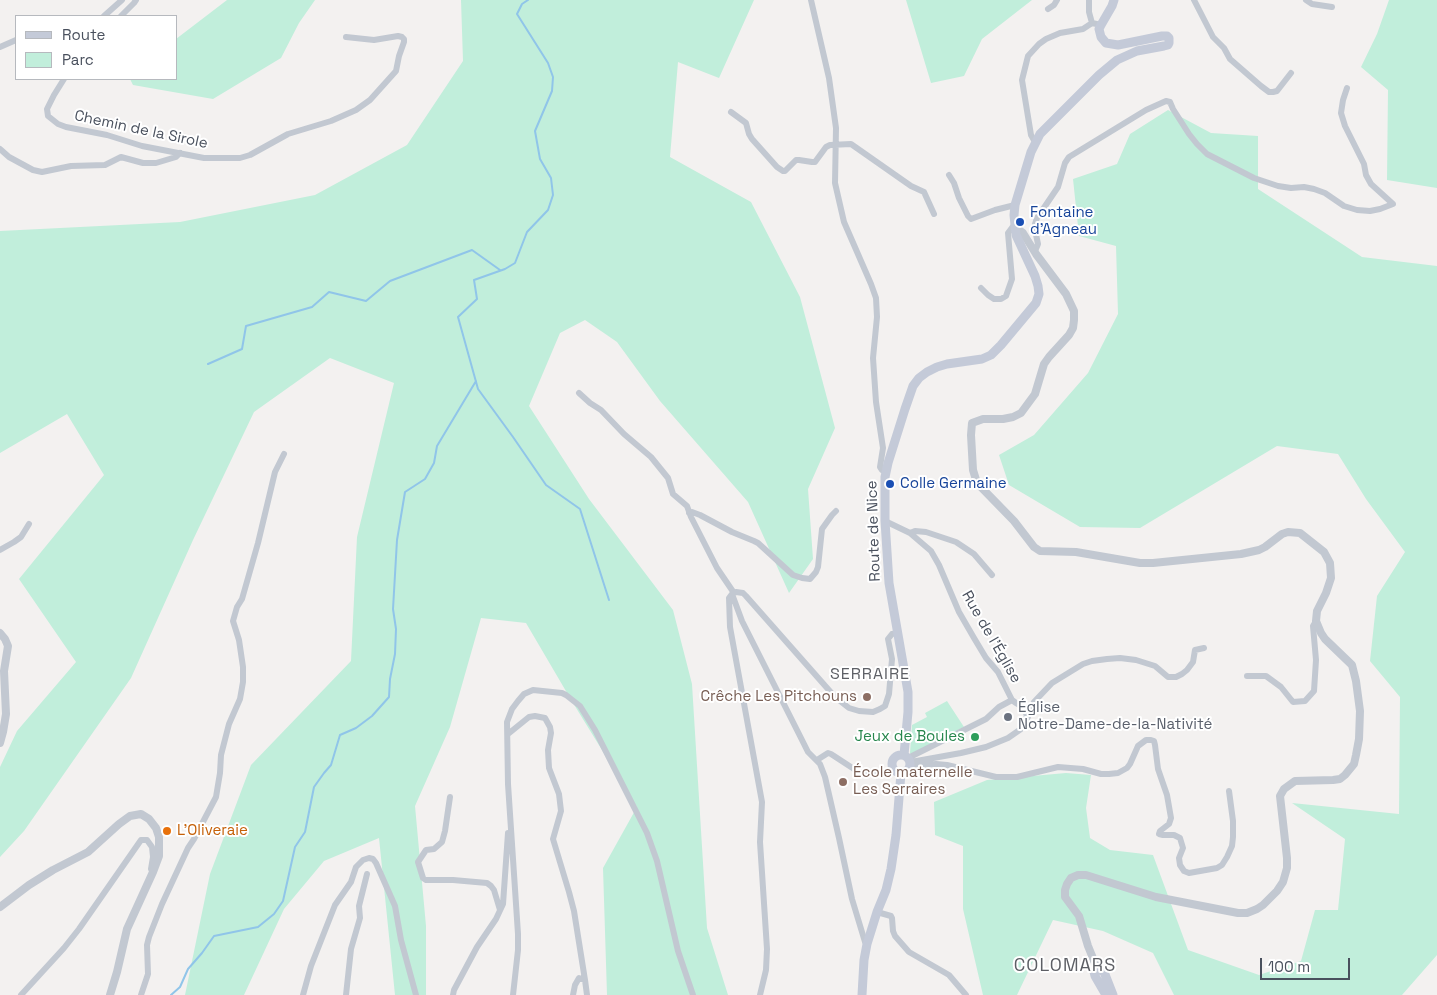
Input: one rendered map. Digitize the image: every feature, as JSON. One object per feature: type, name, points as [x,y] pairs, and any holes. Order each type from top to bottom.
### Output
[{"type":"main road","points":[[1096,24],[1112,6],[1114,0]]},
{"type":"main road","name":"Route de Nice","points":[[908,760],[907,685],[889,583],[886,471],[905,409],[919,378],[937,367],[982,359],[991,355],[1001,346],[1036,303],[1038,294],[1037,281],[1018,242],[1015,228],[1015,205],[1030,152],[1035,142],[1047,126],[1113,63],[1137,50],[1164,46],[1169,43],[1169,38],[1162,36],[1122,45],[1109,44],[1101,37],[1096,24]]},
{"type":"main road","points":[[862,995],[867,944],[886,890],[896,835],[897,771],[892,764],[893,759],[897,756],[908,760],[908,770],[897,771]]},
{"type":"main road","points":[[1106,995],[1095,974],[1097,968],[1104,972],[1113,995]]},
{"type":"street","points":[[105,15],[122,0]]},
{"type":"street","points":[[122,15],[136,0]]},
{"type":"street","points":[[811,0],[829,78],[836,128],[835,183],[844,222],[876,298],[877,317],[873,358],[876,402],[883,443],[880,467],[886,471]]},
{"type":"street","points":[[1048,9],[1057,0]]},
{"type":"street","points":[[1035,142],[1022,80],[1028,56],[1046,39],[1060,33],[1083,29],[1096,24],[1089,12],[1089,0]]},
{"type":"street","points":[[1194,0],[1213,37],[1224,48],[1230,59],[1261,86],[1269,92],[1277,91],[1291,73]]},
{"type":"street","points":[[1306,0],[1312,4],[1332,7]]},
{"type":"street","name":"Chemin de la Sirole","points":[[63,80],[47,110],[48,116],[54,122],[66,127],[94,132],[142,146],[204,158],[240,158],[250,155],[288,134],[331,121],[356,110],[370,100],[396,71],[404,39],[398,36],[374,40],[346,37]]},
{"type":"street","points":[[0,47],[15,40]]},
{"type":"street","points":[[1035,251],[1038,244],[1035,230],[1037,218],[1058,188],[1064,163],[1068,157],[1146,110],[1166,101],[1170,102],[1189,134],[1207,154],[1254,178],[1278,186],[1314,189],[1325,193],[1344,206],[1357,210],[1370,211],[1393,204],[1371,184],[1366,175],[1364,164],[1345,126],[1341,112],[1347,88]]},
{"type":"street","points":[[731,112],[746,123],[752,139],[783,171],[786,171],[796,160],[815,162],[830,145],[851,144],[910,186],[924,192],[934,214]]},
{"type":"street","points":[[0,149],[9,157],[28,168],[42,172],[71,166],[105,165],[121,157],[142,163],[156,164],[176,157],[180,153]]},
{"type":"street","points":[[949,175],[971,219],[994,210],[1015,205]]},
{"type":"street","points":[[981,288],[994,299],[1001,299],[1006,296],[1012,280],[1008,232],[1015,228],[1023,233],[1066,294],[1074,311],[1073,328],[1044,364],[1035,394],[1021,413],[1013,417],[983,419],[972,423],[973,470],[977,483],[1014,521],[1034,547],[1040,551],[1076,552],[1140,563],[1241,554],[1259,550],[1288,532],[1300,533],[1324,552],[1330,563],[1331,578],[1317,610],[1316,621],[1313,626],[1316,660],[1314,691],[1305,701],[1293,702],[1281,687],[1266,676],[1247,676]]},
{"type":"street","points":[[579,393],[601,410],[651,458],[670,480],[673,494],[687,506],[717,568],[733,594],[742,621],[780,698],[805,746],[820,764],[852,899],[860,928],[867,944]]},
{"type":"street","points":[[141,995],[148,974],[147,944],[149,937],[188,848],[216,797],[221,755],[229,724],[240,699],[243,682],[243,666],[239,640],[233,621],[242,600],[275,472],[284,454]]},
{"type":"street","points":[[689,513],[692,512],[700,515],[758,543],[793,575],[810,578],[818,567],[822,529],[836,511]]},
{"type":"street","name":"Rue de l'Église","points":[[886,521],[910,533],[931,551],[937,560],[963,620],[980,649],[1000,676],[1012,700],[1024,708],[1027,716],[1025,722]]},
{"type":"street","points":[[0,550],[22,536],[29,524]]},
{"type":"street","points":[[910,533],[915,531],[926,532],[956,542],[974,554],[992,575]]},
{"type":"street","points":[[760,995],[766,970],[767,955],[759,832],[762,802],[730,627],[728,602],[733,594],[740,592],[746,596],[835,697],[849,708],[859,711],[873,712],[885,706],[889,694],[892,659],[888,639],[892,634],[898,633]]},
{"type":"street","points":[[1097,968],[1078,916],[1065,897],[1065,890],[1071,878],[1078,875],[1086,875],[1156,897],[1238,913],[1257,910],[1280,886],[1285,875],[1287,858],[1280,796],[1284,789],[1295,781],[1340,779],[1354,764],[1359,739],[1360,711],[1354,670],[1348,660],[1325,639],[1316,621]]},
{"type":"street","points":[[0,633],[6,639],[8,646],[4,671],[6,714],[0,743]]},
{"type":"street","points":[[908,760],[961,753],[986,747],[1008,738],[1021,729],[1029,716],[1034,702],[1055,680],[1083,664],[1092,661],[1120,658],[1136,660],[1155,666],[1168,677],[1176,677],[1187,670],[1193,662],[1195,650],[1204,648]]},
{"type":"street","points":[[513,995],[518,934],[508,784],[507,722],[512,709],[524,694],[528,691],[539,690],[562,693],[580,706],[595,730],[647,833],[657,860],[678,951],[692,995]]},
{"type":"street","points":[[908,760],[986,719],[999,707],[1012,700]]},
{"type":"street","points":[[508,734],[529,717],[545,718],[550,727],[549,768],[559,794],[561,811],[553,839],[569,892],[586,995]]},
{"type":"street","points":[[908,760],[947,765],[996,777],[1017,777],[1058,767],[1109,774],[1118,773],[1127,768],[1138,746],[1148,740],[1154,742],[1158,769],[1167,795],[1171,818],[1167,827],[1160,831],[1159,834],[1174,834],[1180,838],[1183,848],[1178,858],[1181,868],[1189,872],[1217,868],[1222,865],[1227,857],[1232,846],[1233,821],[1229,791]]},
{"type":"street","points":[[817,760],[828,753],[858,772],[873,774],[897,771]]},
{"type":"street","points":[[450,797],[442,842],[434,849],[426,850],[418,862],[423,878],[426,880],[487,883],[494,890],[500,910]]},
{"type":"street","points":[[0,907],[45,875],[88,852],[130,816],[141,814],[149,819],[156,828],[160,850],[153,872],[127,929],[110,995]]},
{"type":"street","points":[[452,995],[503,904],[509,825],[511,822]]},
{"type":"street","points":[[21,995],[79,929],[141,840],[147,840],[152,846],[151,868],[153,872]]},
{"type":"street","points":[[303,995],[311,966],[335,905],[351,882],[356,867],[363,860],[369,858],[373,859],[376,863],[395,906],[401,940],[416,995]]},
{"type":"street","points":[[346,995],[351,949],[360,918],[359,906],[367,874]]},
{"type":"street","points":[[877,912],[891,916],[894,936],[909,952],[949,975],[966,995]]},
{"type":"street","points":[[573,995],[579,978],[585,980]]},
{"type":"green space","points":[[227,0],[315,0],[299,23],[281,58],[213,99],[133,85],[130,80],[178,80],[178,37]]},
{"type":"green space","points":[[461,0],[754,0],[719,78],[678,62],[670,157],[751,202],[800,297],[835,428],[808,489],[813,559],[789,593],[748,502],[660,401],[617,342],[585,320],[560,333],[529,406],[589,499],[673,610],[692,684],[707,928],[728,995],[607,995],[603,868],[637,807],[526,623],[481,618],[450,727],[415,806],[426,926],[426,995],[395,995],[379,838],[324,861],[284,909],[244,995],[185,995],[210,874],[251,765],[351,661],[357,537],[394,383],[330,358],[254,412],[193,540],[131,678],[24,831],[0,857],[0,767],[17,731],[76,662],[19,579],[104,475],[67,414],[0,453],[0,231],[180,222],[315,195],[407,145],[463,61]]},
{"type":"green space","points":[[906,0],[1032,0],[982,39],[964,76],[931,83]]},
{"type":"green space","points":[[1389,0],[1437,0],[1437,188],[1387,180],[1388,90],[1361,67],[1377,34]]},
{"type":"green space","points":[[1168,110],[1211,133],[1258,136],[1258,189],[1362,257],[1437,266],[1437,955],[1402,995],[1174,995],[1153,953],[1103,931],[1053,920],[1017,995],[983,995],[963,909],[963,846],[935,835],[934,802],[987,780],[1066,773],[1091,775],[1086,808],[1090,838],[1110,850],[1153,855],[1188,950],[1259,975],[1301,961],[1315,910],[1338,910],[1345,839],[1292,803],[1399,814],[1400,697],[1370,661],[1377,596],[1405,552],[1366,499],[1338,454],[1277,446],[1140,528],[1080,527],[1009,485],[999,455],[1034,435],[1088,373],[1118,314],[1116,246],[1079,236],[1073,179],[1117,164],[1130,134]]},
{"type":"green space","points":[[947,701],[964,727],[911,754],[912,725],[927,717],[925,713]]},
{"type":"waterway","points":[[528,0],[522,4],[517,14],[548,63],[553,77],[552,91],[535,131],[540,159],[551,178],[553,195],[548,210],[527,232],[515,263],[505,269],[474,280],[477,299],[458,317],[478,389],[546,485],[580,509],[609,600]]},
{"type":"waterway","points":[[208,364],[242,349],[246,326],[312,307],[329,292],[366,301],[390,281],[472,250],[500,270]]},
{"type":"waterway","points":[[171,995],[180,987],[188,969],[214,936],[258,927],[274,914],[283,901],[295,847],[305,832],[314,787],[331,765],[340,735],[356,728],[372,716],[389,697],[395,654],[396,629],[393,609],[397,540],[405,492],[425,479],[434,463],[437,446],[476,381]]},
{"type":"place","name":"Fontaine d'Agneau","points":[[1020,222]]},
{"type":"place","name":"Colle Germaine","points":[[890,484]]},
{"type":"place","name":"Crêche Les Pitchouns","points":[[867,697]]},
{"type":"place","name":"Église Notre-Dame-de-la-Nativité","points":[[1008,717]]},
{"type":"place","name":"Jeux de Boules","points":[[975,737]]},
{"type":"place","name":"École maternelle Les Serraires","points":[[843,782]]},
{"type":"place","name":"L'Oliveraie","points":[[167,831]]},
{"type":"district","name":"SERRAIRE","points":[[870,675]]},
{"type":"district","name":"COLOMARS","points":[[1065,966]]}]
